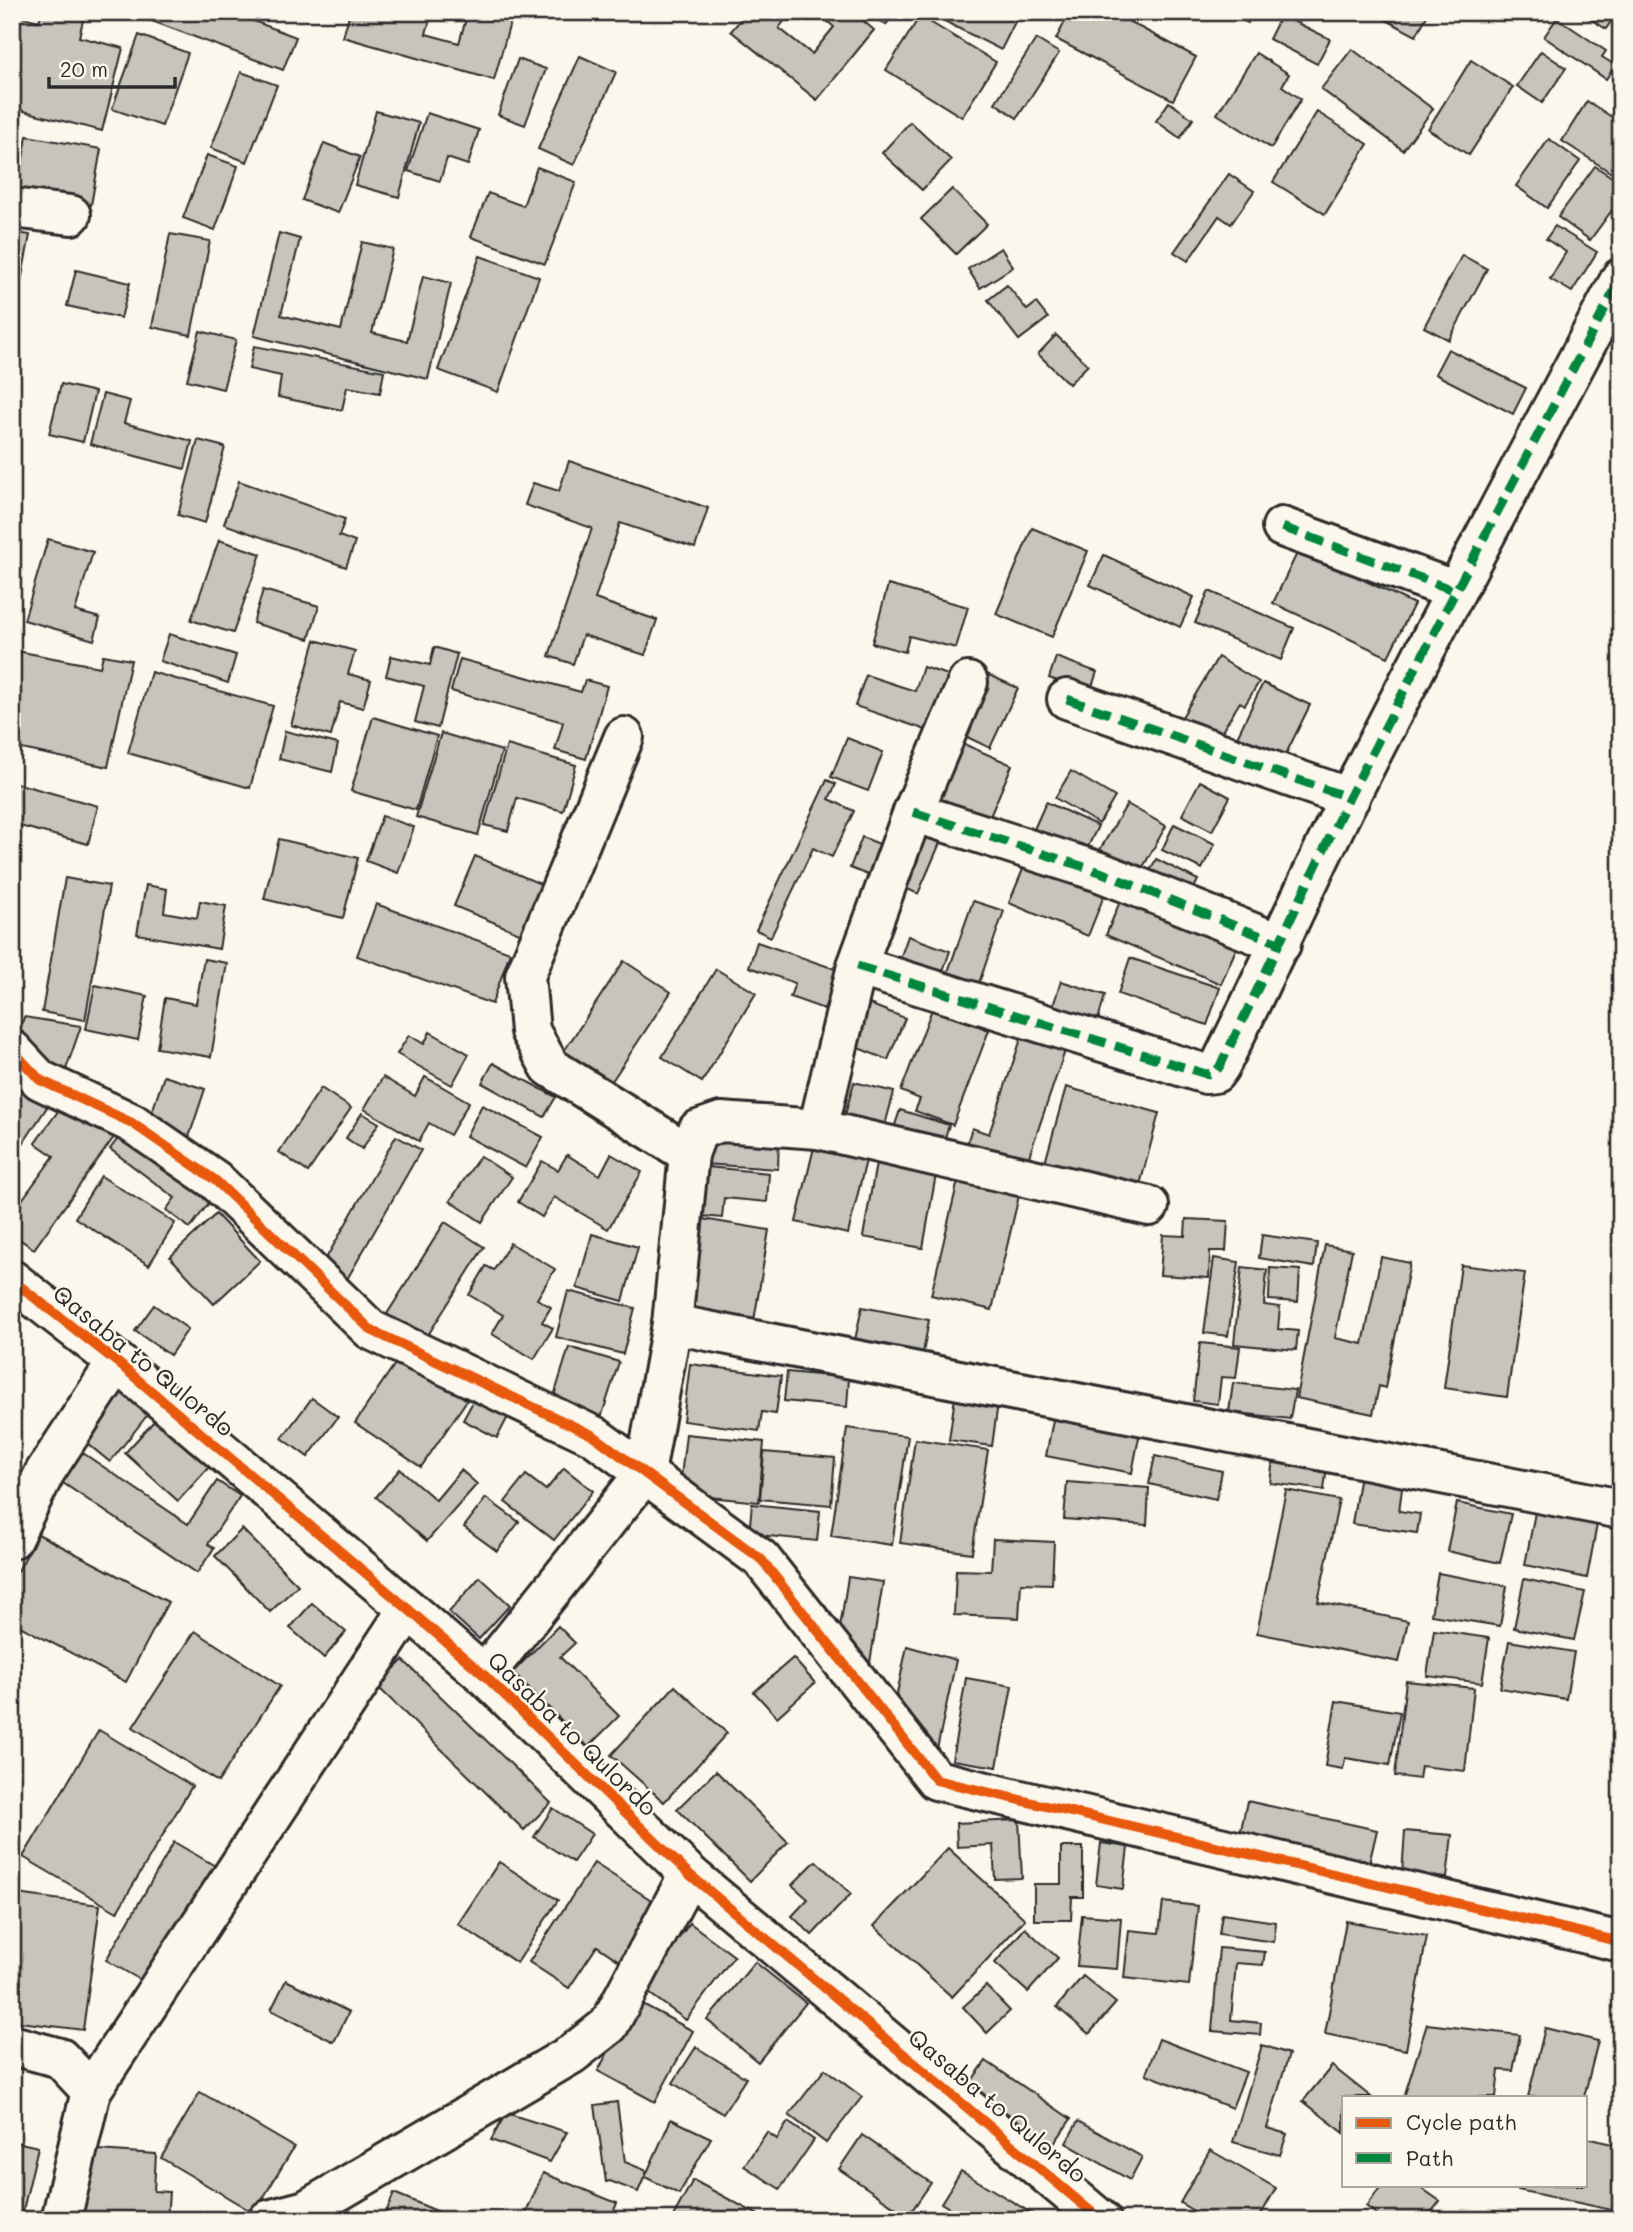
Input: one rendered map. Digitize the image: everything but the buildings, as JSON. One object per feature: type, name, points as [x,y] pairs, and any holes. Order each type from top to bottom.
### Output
[{"type":"street","points":[[12,208],[71,215]]},
{"type":"street","points":[[857,965],[1206,1074],[1215,1073],[1456,590],[1621,278]]},
{"type":"street","points":[[1282,527],[1456,590]]},
{"type":"street","points":[[818,1129],[857,965],[913,811],[968,682]]},
{"type":"street","points":[[1067,699],[1350,798]]},
{"type":"street","points":[[624,737],[525,976],[530,1031],[550,1067],[688,1154]]},
{"type":"street","points":[[913,811],[1100,872],[1281,944]]},
{"type":"street","points":[[12,1051],[40,1080],[132,1123],[215,1180],[371,1330],[594,1436],[761,1559],[936,1780],[1621,1942]]},
{"type":"street","points":[[484,1675],[645,1473],[673,1324],[688,1154],[698,1130],[721,1122],[818,1129],[1149,1206]]},
{"type":"street","name":"Qasaba to Qulordo","points":[[12,1280],[117,1362],[408,1609],[484,1675],[689,1874],[1101,2220]]},
{"type":"street","points":[[673,1324],[1621,1509]]},
{"type":"street","points":[[12,1539],[45,1472],[117,1362]]},
{"type":"street","points":[[61,2220],[91,2091],[408,1609]]},
{"type":"street","points":[[268,2220],[304,2215],[572,2054],[609,2025],[689,1874]]},
{"type":"street","points":[[12,2045],[60,2058],[91,2091]]},
{"type":"marked path","points":[[857,966],[1206,1074],[1215,1073],[1351,794],[1621,278]]},
{"type":"marked path","points":[[1282,527],[1456,591]]},
{"type":"marked path","points":[[1067,699],[1350,798]]},
{"type":"marked path","points":[[913,812],[1100,872],[1281,944]]},
{"type":"cycle path","points":[[12,1050],[40,1080],[132,1123],[215,1180],[371,1330],[594,1436],[761,1559],[936,1780],[1621,1942]]},
{"type":"cycle path","points":[[12,1280],[117,1362],[408,1609],[484,1675],[689,1874],[1101,2220]]}]
